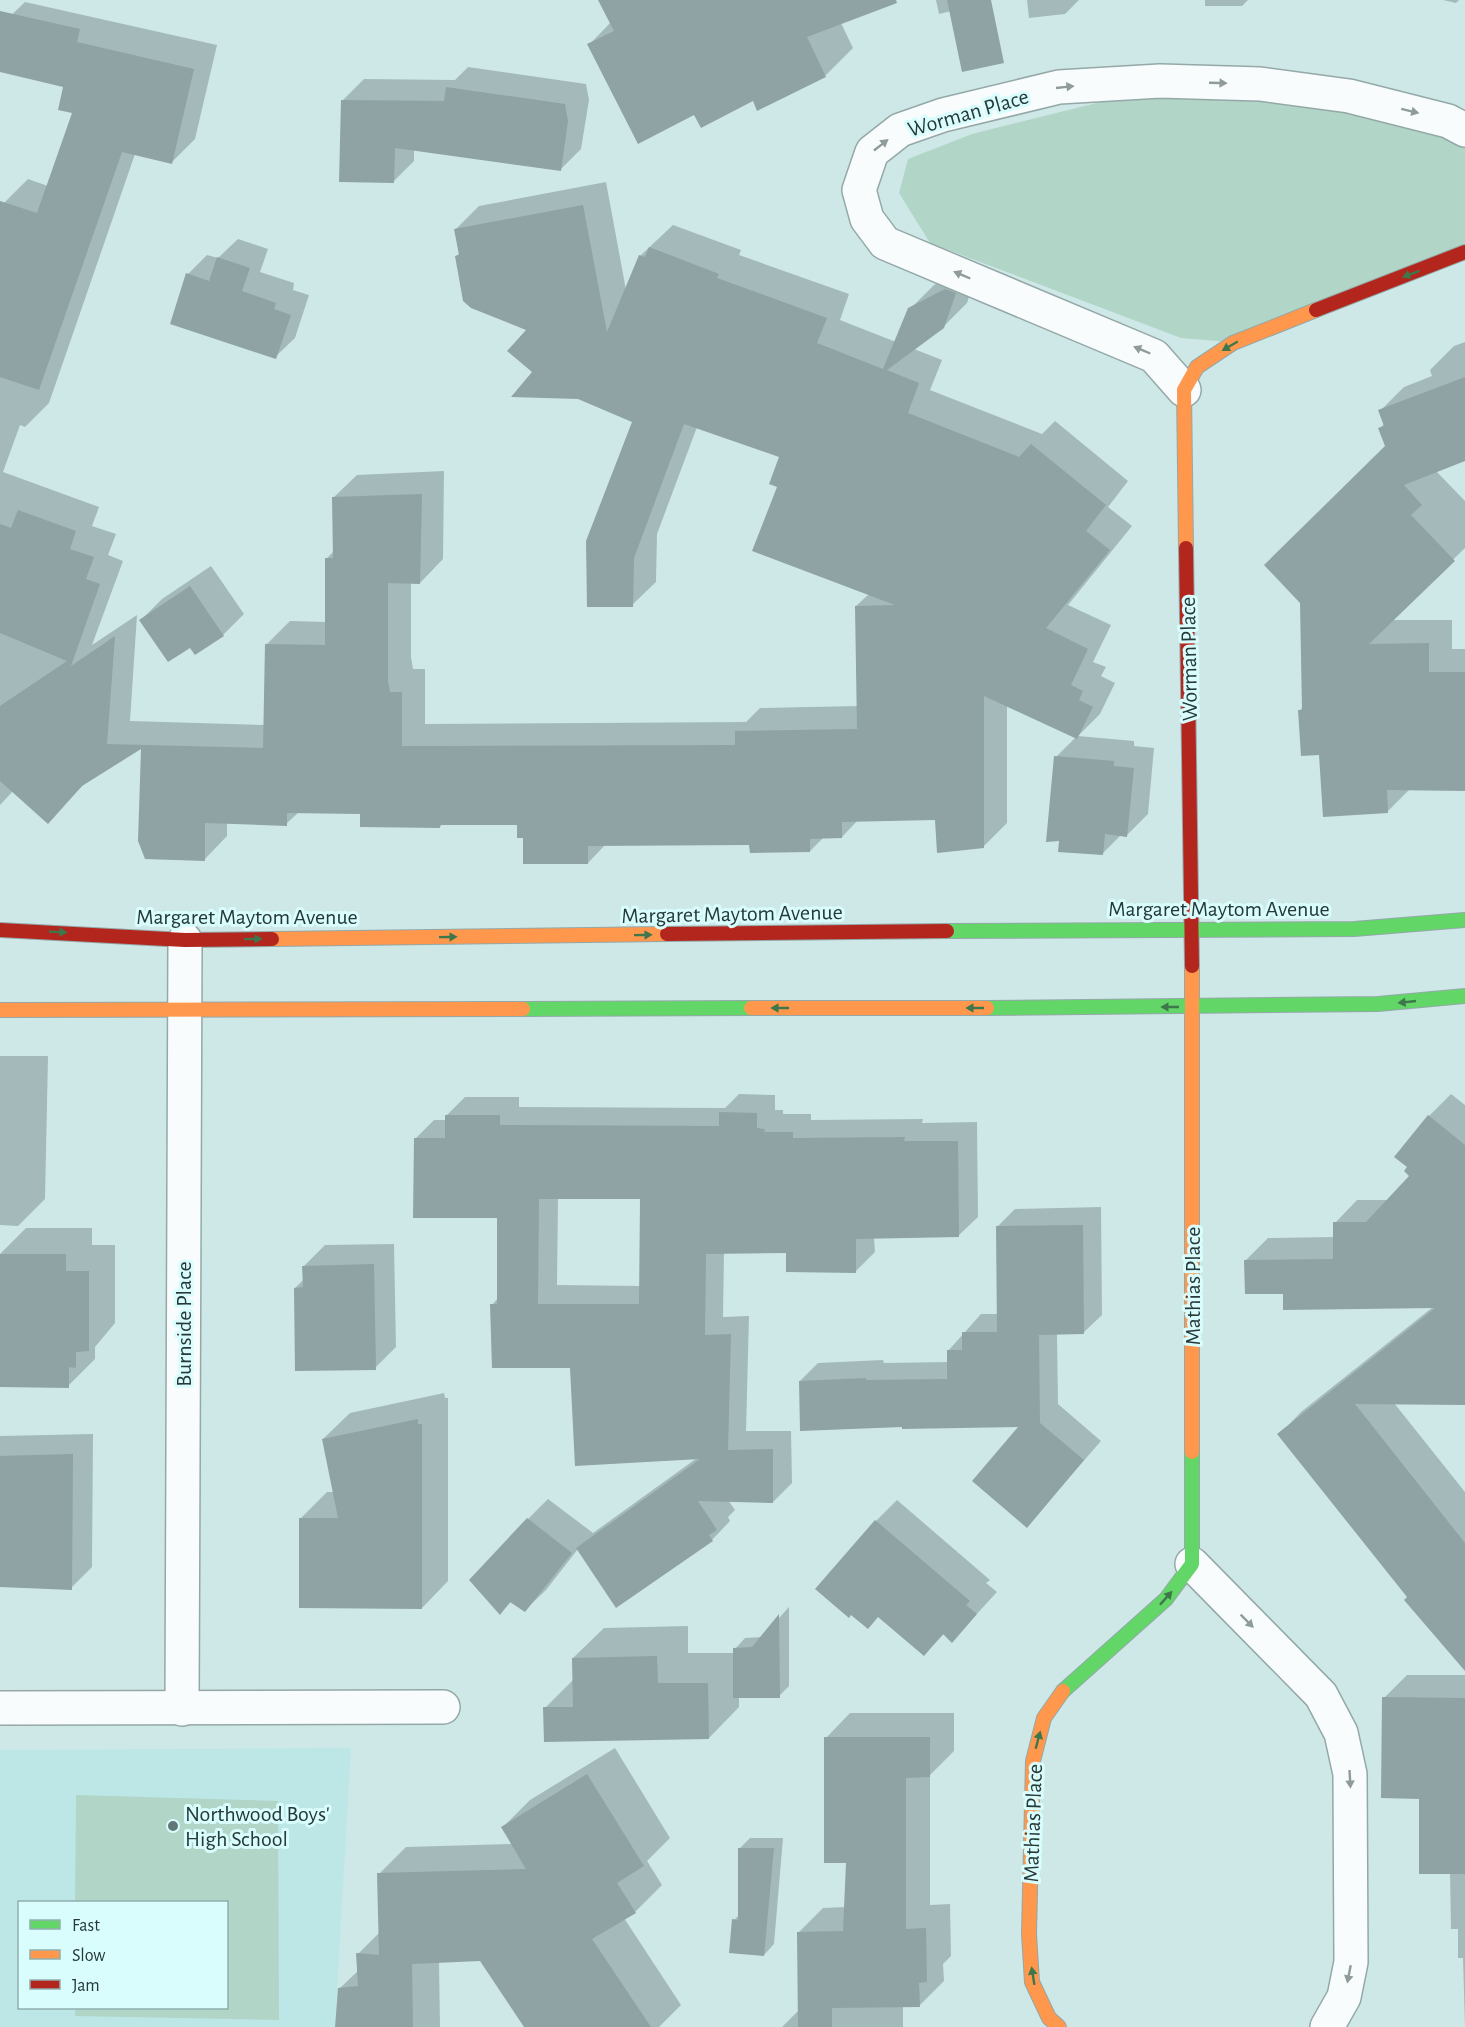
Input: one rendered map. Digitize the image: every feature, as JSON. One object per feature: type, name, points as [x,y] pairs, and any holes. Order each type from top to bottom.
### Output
[{"type":"street","name":"Worman Place","points":[[1192,1007],[1184,390],[1154,356],[885,243],[867,219],[859,190],[872,152],[900,130],[943,115],[1059,87],[1160,81],[1260,84],[1349,96],[1448,121],[1465,130]]},
{"type":"street","points":[[1184,390],[1197,367],[1233,343],[1465,252]]},
{"type":"street","name":"Margaret Maytom Avenue","points":[[0,930],[185,940],[1192,928],[1354,929],[1465,920]]},
{"type":"street","name":"Burnside Place","points":[[182,1709],[185,940]]},
{"type":"street","points":[[0,1010],[1192,1007],[1378,1004],[1465,996]]},
{"type":"street","name":"Mathias Place","points":[[1059,2027],[1049,2018],[1032,1982],[1029,1934],[1033,1761],[1044,1718],[1065,1688],[1166,1599],[1192,1564],[1192,1007]]},
{"type":"street","points":[[1192,1564],[1321,1695],[1341,1733],[1350,1774],[1351,1962],[1344,1997],[1327,2027]]},
{"type":"street","points":[[0,1708],[443,1707]]},
{"type":"shaded area","name":"Northwood Boys' High School","points":[[351,1748],[335,2027],[0,2027],[0,1750]]},
{"type":"green space","points":[[1226,89],[1465,133],[1465,245],[1243,343],[1181,338],[930,243],[899,193],[908,159],[972,134],[1137,93]]},
{"type":"green space","points":[[76,1795],[278,1801],[279,2020],[75,2016],[75,2009],[228,2009],[228,1901],[75,1901]]},
{"type":"building","points":[[598,0],[896,0],[897,3],[807,37],[826,77],[757,111],[753,101],[701,128],[694,115],[638,144],[587,44],[614,31]]},
{"type":"building","points":[[947,0],[991,0],[1004,63],[962,72]]},
{"type":"building","points":[[0,11],[80,29],[77,42],[194,69],[172,164],[122,152],[39,390],[0,377],[0,201],[37,213],[72,113],[58,110],[63,87],[0,72]]},
{"type":"building","points":[[446,87],[565,104],[568,121],[561,171],[395,148],[394,183],[339,182],[341,100],[444,101]]},
{"type":"building","points":[[583,205],[607,332],[639,255],[645,257],[649,247],[719,274],[717,278],[827,318],[817,343],[883,369],[908,308],[945,289],[956,293],[944,328],[887,370],[919,383],[908,413],[1019,457],[1031,444],[1106,505],[1086,531],[1110,550],[1046,628],[1088,649],[1071,685],[1083,691],[1079,700],[1093,707],[1077,739],[984,696],[984,848],[937,853],[935,820],[842,822],[842,838],[810,839],[810,852],[750,853],[749,845],[588,846],[588,864],[523,864],[523,838],[517,838],[517,825],[440,825],[440,828],[360,827],[360,814],[287,813],[287,826],[205,823],[205,861],[145,859],[138,841],[141,749],[82,786],[48,824],[0,781],[0,706],[67,661],[0,633],[0,524],[11,528],[18,510],[76,531],[70,549],[94,557],[86,579],[100,584],[71,666],[115,636],[107,744],[263,748],[265,644],[325,645],[325,558],[333,558],[332,497],[422,494],[420,584],[388,583],[388,681],[390,692],[402,692],[402,746],[735,745],[735,731],[857,729],[855,606],[895,605],[752,551],[777,487],[769,484],[779,457],[684,424],[634,558],[633,607],[587,607],[586,541],[632,422],[578,399],[511,397],[532,372],[507,351],[526,330],[471,308],[463,301],[455,256],[459,255],[454,229]]},
{"type":"building","points":[[217,257],[250,268],[242,291],[276,303],[274,309],[291,315],[276,359],[170,324],[186,273],[209,281]]},
{"type":"building","points":[[1465,377],[1465,461],[1404,485],[1422,505],[1411,515],[1455,561],[1369,644],[1429,643],[1429,672],[1465,672],[1465,791],[1387,790],[1388,813],[1323,817],[1319,755],[1301,756],[1298,710],[1302,710],[1300,603],[1264,565],[1385,446],[1378,428],[1384,426],[1378,410]]},
{"type":"building","points":[[190,586],[224,636],[195,655],[190,648],[168,662],[139,620]]},
{"type":"building","points":[[1054,756],[1114,761],[1114,766],[1134,768],[1127,837],[1105,834],[1103,855],[1058,852],[1059,841],[1046,842]]},
{"type":"building","points":[[719,1112],[757,1113],[757,1128],[765,1129],[764,1132],[793,1132],[793,1138],[905,1137],[904,1141],[958,1141],[959,1237],[856,1239],[856,1273],[786,1272],[786,1253],[706,1254],[705,1335],[731,1334],[728,1450],[773,1449],[773,1503],[698,1501],[717,1530],[709,1535],[713,1541],[616,1608],[576,1548],[700,1459],[575,1466],[570,1368],[492,1368],[490,1304],[497,1304],[497,1218],[413,1218],[414,1138],[445,1138],[445,1115],[500,1115],[500,1125],[719,1126]],"holes":[[[539,1199],[640,1199],[639,1304],[538,1304]]]},
{"type":"building","points":[[1428,1115],[1465,1145],[1465,1405],[1355,1404],[1465,1543],[1465,1671],[1404,1600],[1407,1597],[1277,1434],[1435,1308],[1283,1310],[1283,1294],[1245,1294],[1244,1260],[1333,1259],[1333,1222],[1366,1222],[1409,1176],[1404,1171],[1407,1167],[1394,1157]]},
{"type":"building","points":[[1083,1225],[1084,1334],[1039,1335],[1040,1423],[1084,1460],[1027,1528],[972,1481],[1018,1427],[902,1429],[902,1427],[800,1431],[799,1381],[866,1378],[866,1380],[947,1379],[947,1350],[962,1350],[962,1332],[997,1332],[996,1226]]},
{"type":"building","points":[[0,1254],[66,1254],[66,1271],[89,1271],[89,1351],[76,1352],[76,1368],[69,1367],[69,1388],[0,1387]]},
{"type":"building","points":[[374,1264],[376,1370],[295,1371],[294,1288],[303,1287],[302,1266]]},
{"type":"building","points":[[418,1419],[418,1424],[422,1424],[422,1609],[299,1608],[299,1518],[338,1518],[322,1439]]},
{"type":"building","points":[[73,1454],[72,1590],[0,1587],[0,1456]]},
{"type":"building","points":[[527,1518],[572,1553],[525,1612],[510,1602],[500,1615],[469,1580]]},
{"type":"building","points":[[875,1520],[970,1601],[966,1605],[977,1614],[952,1643],[943,1634],[924,1656],[878,1617],[868,1629],[851,1615],[849,1618],[815,1589]]},
{"type":"building","points":[[779,1614],[780,1698],[733,1698],[733,1648],[752,1647]]},
{"type":"building","points":[[657,1656],[658,1683],[708,1683],[709,1739],[544,1742],[543,1707],[573,1707],[572,1658]]},
{"type":"building","points":[[1382,1697],[1465,1698],[1465,1874],[1419,1874],[1419,1799],[1381,1798]]},
{"type":"building","points":[[824,1737],[930,1737],[930,1777],[906,1778],[906,1929],[926,1928],[927,1982],[919,1983],[920,2007],[832,2008],[832,2027],[798,2027],[797,1932],[843,1931],[846,1863],[824,1863]]},
{"type":"building","points":[[587,1774],[644,1866],[617,1883],[636,1913],[592,1939],[651,2027],[524,2027],[480,1961],[412,1964],[413,2027],[335,2027],[338,1988],[358,1986],[356,1953],[379,1955],[377,1873],[526,1869],[501,1827]]},
{"type":"building","points":[[738,1848],[774,1848],[764,1956],[729,1953],[732,1919],[738,1920]]},
{"type":"traffic: fast","points":[[947,931],[1354,929],[1465,920]]},
{"type":"traffic: fast","points":[[987,1008],[1378,1004],[1465,996]]},
{"type":"traffic: fast","points":[[523,1009],[751,1008]]},
{"type":"traffic: fast","points":[[1063,1691],[1166,1599],[1192,1564],[1192,1452]]},
{"type":"traffic: slow","points":[[1186,548],[1184,390],[1197,367],[1233,343],[1316,310]]},
{"type":"traffic: slow","points":[[272,939],[667,934]]},
{"type":"traffic: slow","points":[[1192,966],[1192,1452]]},
{"type":"traffic: slow","points":[[751,1008],[987,1008]]},
{"type":"traffic: slow","points":[[0,1010],[523,1009]]},
{"type":"traffic: slow","points":[[1059,2027],[1049,2018],[1032,1982],[1029,1934],[1033,1761],[1044,1718],[1063,1691]]},
{"type":"traffic: jam","points":[[1316,310],[1465,252]]},
{"type":"traffic: jam","points":[[1186,548],[1192,966]]},
{"type":"traffic: jam","points":[[0,930],[185,940],[272,939]]},
{"type":"traffic: jam","points":[[667,934],[947,931]]},
{"type":"place","name":"Northwood Boys' High School","points":[[173,1826]]}]
